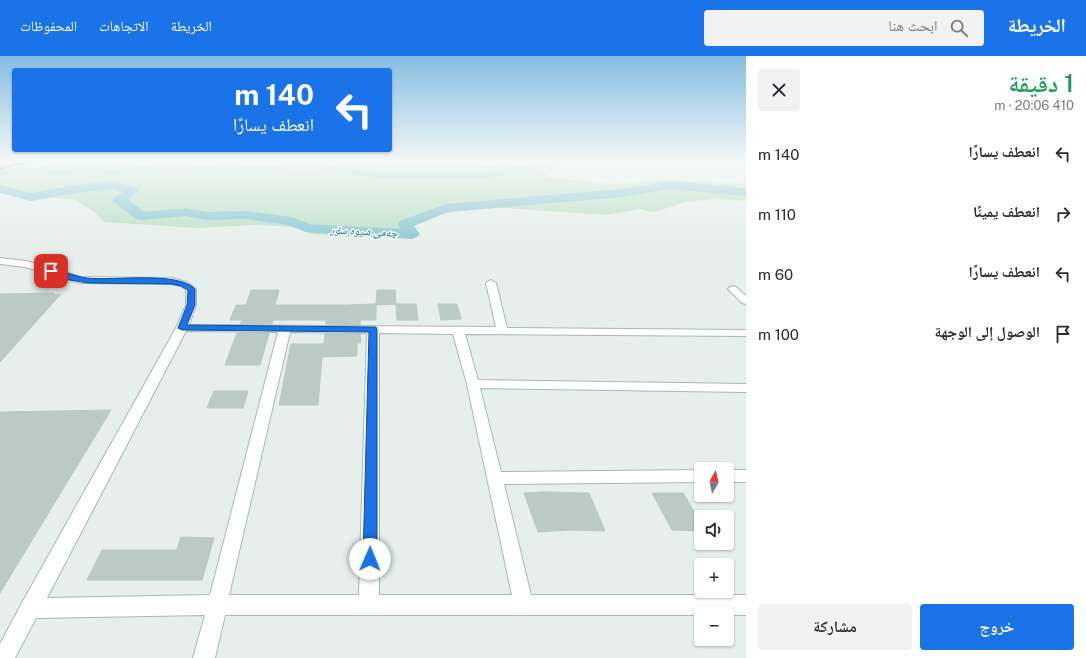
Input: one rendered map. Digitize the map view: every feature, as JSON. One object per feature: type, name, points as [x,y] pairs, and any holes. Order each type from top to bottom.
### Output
[{"type":"street","points":[[0,261],[26,264],[80,280],[171,281],[184,284],[191,289],[191,305],[182,328],[4,658]]},
{"type":"street","points":[[491,283],[502,330]]},
{"type":"street","points":[[733,289],[746,301]]},
{"type":"street","points":[[182,328],[746,333]]},
{"type":"street","points":[[204,658],[285,328]]},
{"type":"street","points":[[369,605],[373,329]]},
{"type":"street","points":[[458,330],[474,384],[494,478],[524,605]]},
{"type":"street","points":[[474,384],[746,388]]},
{"type":"street","points":[[494,478],[694,476]]},
{"type":"street","points":[[734,476],[746,476]]},
{"type":"street","points":[[30,608],[369,605],[746,605]]},
{"type":"green space","points":[[0,189],[746,189],[746,201],[717,199],[685,202],[659,211],[651,212],[640,209],[605,215],[492,207],[456,211],[415,220],[403,236],[356,237],[311,234],[294,227],[254,225],[197,228],[104,222],[95,212],[76,200],[0,193]]},
{"type":"building","points":[[251,290],[279,290],[275,305],[346,305],[376,304],[377,290],[395,290],[396,304],[376,305],[376,320],[360,320],[360,325],[326,324],[326,320],[273,320],[272,324],[240,324],[242,320],[230,320],[236,305],[246,305]]},
{"type":"building","points":[[54,293],[53,295],[61,294],[0,362],[0,294]]},
{"type":"building","points":[[396,304],[416,304],[418,320],[397,320]]},
{"type":"building","points":[[438,304],[457,304],[461,319],[441,320]]},
{"type":"building","points":[[237,333],[269,333],[260,365],[225,365]]},
{"type":"building","points":[[325,334],[360,334],[361,343],[357,343],[357,356],[322,357],[318,405],[279,405],[291,344],[324,344]]},
{"type":"building","points":[[214,391],[248,391],[243,408],[207,408]]},
{"type":"building","points":[[111,410],[0,593],[0,412]]},
{"type":"building","points":[[524,493],[589,493],[605,531],[570,530],[538,532]]},
{"type":"building","points":[[652,493],[683,493],[694,511],[694,531],[672,530]]},
{"type":"building","points":[[181,537],[214,538],[202,580],[87,580],[102,550],[177,550]]},
{"type":"waterway","name":"چەمی شیوە سۆر","points":[[0,189],[31,197],[74,189]]},
{"type":"waterway","name":"چەمی شیوە سۆر","points":[[127,189],[133,191],[119,199],[141,216],[185,212],[208,216],[246,215],[292,221],[306,228],[412,234],[405,224],[446,208],[622,193],[645,189]]},
{"type":"waterway","name":"چەمی شیوە سۆر","points":[[714,189],[746,192]]},
{"type":"route","points":[[51,271],[72,278],[88,281],[171,281],[184,284],[191,289],[191,305],[182,328],[373,329],[370,559]]}]
